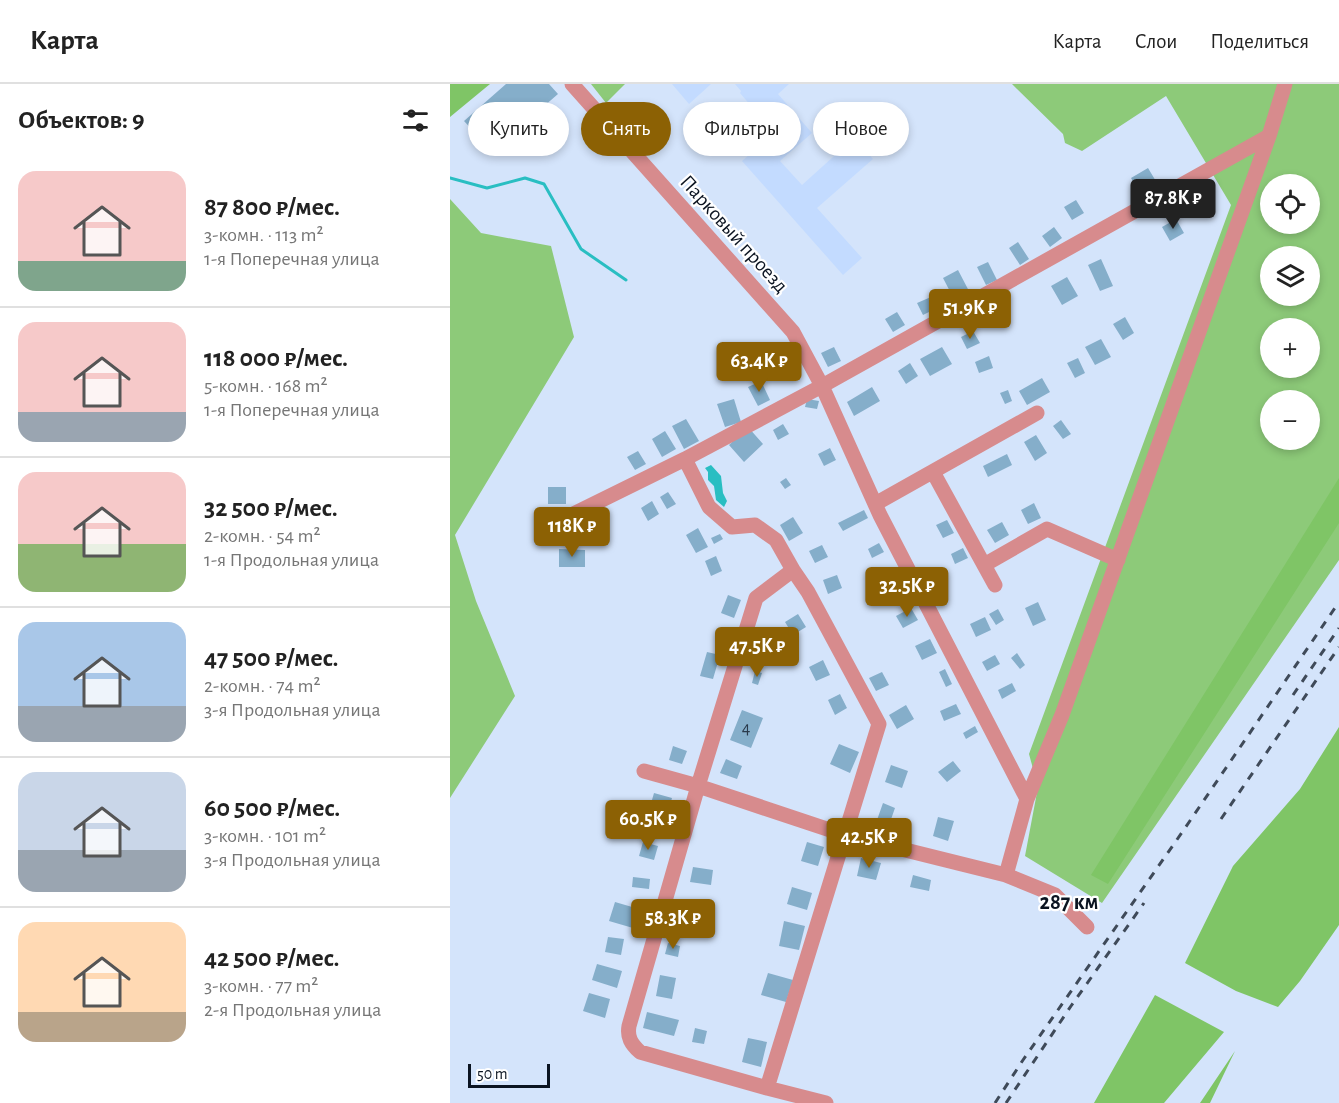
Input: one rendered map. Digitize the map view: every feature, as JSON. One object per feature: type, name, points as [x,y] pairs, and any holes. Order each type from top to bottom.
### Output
[{"type":"street","name":"Парковый проезд","points":[[572,84],[793,332],[822,386],[875,504],[1027,799]]},
{"type":"street","points":[[1006,875],[1027,799],[1062,716],[1269,136],[1285,84]]},
{"type":"street","points":[[545,528],[685,459],[822,386],[1269,136]]},
{"type":"street","points":[[875,504],[1037,413]]},
{"type":"street","points":[[685,459],[709,507],[732,527],[755,525],[776,540],[808,592],[879,724],[767,1088]]},
{"type":"street","points":[[933,472],[995,585]]},
{"type":"street","points":[[984,565],[1047,529],[1118,560]]},
{"type":"street","points":[[793,570],[756,598],[698,786],[628,1026],[628,1033],[630,1040],[640,1052],[826,1103]]},
{"type":"street","points":[[644,771],[698,786],[845,835],[1006,875],[1055,895],[1086,927]]},
{"type":"shaded area","points":[[450,84],[490,84],[468,102],[450,117]]},
{"type":"shaded area","points":[[591,84],[625,84],[607,102]]},
{"type":"shaded area","points":[[672,84],[711,84],[691,102],[687,102]]},
{"type":"shaded area","points":[[735,84],[789,84],[778,94],[785,102],[748,102],[740,93],[741,91]]},
{"type":"shaded area","points":[[1012,84],[1339,84],[1339,560],[1102,903],[1025,856],[1038,787],[1029,754],[1231,205],[1166,96],[1082,151],[1065,143],[1063,134]]},
{"type":"shaded area","points":[[801,120],[812,133],[801,143]]},
{"type":"shaded area","points":[[748,156],[786,156],[780,161],[802,185],[834,156],[870,156],[873,159],[817,208],[862,258],[843,275],[742,161]]},
{"type":"shaded area","points":[[450,199],[481,233],[551,246],[574,337],[455,535],[476,601],[515,696],[450,798]]},
{"type":"shaded area","points":[[711,465],[721,476],[723,493],[727,501],[724,507],[716,500],[714,486],[708,480],[708,472],[705,468]]},
{"type":"shaded area","points":[[1339,478],[1339,523],[1108,884],[1091,875]]},
{"type":"shaded area","points":[[1339,727],[1339,925],[1300,981],[1278,1007],[1236,991],[1185,963],[1233,866],[1300,789]]},
{"type":"shaded area","points":[[1155,995],[1224,1032],[1164,1103],[1094,1103]]},
{"type":"shaded area","points":[[1235,1051],[1210,1103],[1200,1103]]},
{"type":"building","points":[[506,84],[549,84],[558,94],[549,102],[486,102]]},
{"type":"building","points":[[1148,168],[1157,183],[1140,193],[1131,178]]},
{"type":"building","points":[[1076,200],[1084,213],[1072,220],[1064,207]]},
{"type":"building","points":[[1176,219],[1184,233],[1170,241],[1162,227]]},
{"type":"building","points":[[1054,227],[1062,238],[1050,247],[1042,236]]},
{"type":"building","points":[[1018,242],[1029,259],[1020,265],[1009,248]]},
{"type":"building","points":[[1101,259],[1113,286],[1100,291],[1088,265]]},
{"type":"building","points":[[988,262],[997,280],[986,285],[977,267]]},
{"type":"building","points":[[958,270],[970,293],[955,301],[943,278]]},
{"type":"building","points":[[1067,277],[1078,296],[1062,305],[1051,286]]},
{"type":"building","points":[[931,297],[937,308],[923,315],[917,303]]},
{"type":"building","points":[[897,312],[905,325],[893,332],[885,319]]},
{"type":"building","points":[[1125,317],[1134,333],[1123,340],[1113,324]]},
{"type":"building","points":[[973,331],[980,343],[967,349],[961,337]]},
{"type":"building","points":[[1101,339],[1111,357],[1095,365],[1085,347]]},
{"type":"building","points":[[834,347],[841,361],[828,367],[821,353]]},
{"type":"building","points":[[942,347],[952,364],[930,376],[920,359]]},
{"type":"building","points":[[989,356],[993,368],[979,373],[975,362]]},
{"type":"building","points":[[1078,358],[1085,373],[1075,378],[1067,363]]},
{"type":"building","points":[[788,360],[796,373],[783,380],[776,368]]},
{"type":"building","points":[[910,363],[918,376],[906,384],[898,371]]},
{"type":"building","points":[[1042,378],[1050,392],[1027,405],[1019,391]]},
{"type":"building","points":[[761,381],[770,400],[758,406],[748,387]]},
{"type":"building","points":[[872,387],[880,401],[854,416],[847,402]]},
{"type":"building","points":[[1008,390],[1012,401],[1005,404],[1000,393]]},
{"type":"building","points":[[734,399],[741,422],[725,427],[717,404]]},
{"type":"building","points":[[807,399],[819,401],[817,409],[805,407]]},
{"type":"building","points":[[686,419],[699,441],[684,449],[672,426]]},
{"type":"building","points":[[1061,420],[1071,434],[1063,439],[1053,426]]},
{"type":"building","points":[[783,424],[789,434],[778,440],[773,430]]},
{"type":"building","points":[[748,427],[763,444],[744,462],[729,445]]},
{"type":"building","points":[[665,431],[676,449],[662,457],[652,439]]},
{"type":"building","points":[[1036,435],[1047,453],[1035,461],[1024,442]]},
{"type":"building","points":[[830,448],[836,460],[824,466],[818,454]]},
{"type":"building","points":[[638,451],[646,464],[635,470],[627,457]]},
{"type":"building","points":[[1007,454],[1012,465],[988,477],[983,466]]},
{"type":"building","points":[[786,478],[791,485],[785,489],[780,482]]},
{"type":"building","points":[[548,487],[566,487],[566,504],[548,504]]},
{"type":"building","points":[[668,492],[676,504],[667,509],[660,497]]},
{"type":"building","points":[[652,501],[659,514],[648,521],[641,508]]},
{"type":"building","points":[[1034,503],[1041,518],[1028,524],[1021,510]]},
{"type":"building","points":[[864,510],[868,518],[843,531],[838,523]]},
{"type":"building","points":[[793,517],[803,533],[789,541],[780,525]]},
{"type":"building","points":[[947,520],[954,533],[943,538],[936,525]]},
{"type":"building","points":[[1002,522],[1009,535],[995,543],[987,530]]},
{"type":"building","points":[[698,528],[708,547],[696,553],[686,535]]},
{"type":"building","points":[[720,534],[723,539],[714,544],[711,538]]},
{"type":"building","points":[[879,543],[884,552],[872,558],[868,549]]},
{"type":"building","points":[[822,545],[828,557],[815,563],[809,551]]},
{"type":"building","points":[[963,548],[968,558],[955,564],[951,554]]},
{"type":"building","points":[[559,549],[585,550],[585,567],[559,567]]},
{"type":"building","points":[[716,556],[722,571],[711,576],[705,561]]},
{"type":"building","points":[[837,575],[842,588],[828,594],[823,580]]},
{"type":"building","points":[[897,579],[900,590],[873,598],[870,588]]},
{"type":"building","points":[[728,595],[741,600],[734,618],[721,613]]},
{"type":"building","points":[[1038,602],[1046,620],[1033,626],[1025,608]]},
{"type":"building","points":[[911,608],[918,620],[903,628],[896,616]]},
{"type":"building","points":[[998,609],[1004,620],[996,625],[989,614]]},
{"type":"building","points":[[798,614],[806,627],[793,635],[785,622]]},
{"type":"building","points":[[985,617],[991,630],[976,637],[970,624]]},
{"type":"building","points":[[771,630],[777,632],[772,647],[766,645]]},
{"type":"building","points":[[930,639],[937,653],[922,660],[915,646]]},
{"type":"building","points":[[707,652],[720,655],[713,679],[700,676]]},
{"type":"building","points":[[1017,653],[1025,665],[1020,669],[1011,658]]},
{"type":"building","points":[[995,655],[1000,664],[987,671],[982,662]]},
{"type":"building","points":[[823,660],[830,675],[816,681],[809,667]]},
{"type":"building","points":[[945,669],[952,684],[946,687],[939,672]]},
{"type":"building","points":[[755,671],[762,673],[758,685],[752,683]]},
{"type":"building","points":[[882,672],[889,685],[876,691],[869,678]]},
{"type":"building","points":[[1012,683],[1016,691],[1002,699],[998,690]]},
{"type":"building","points":[[840,694],[847,708],[835,715],[828,700]]},
{"type":"building","points":[[956,704],[961,714],[944,721],[940,711]]},
{"type":"building","points":[[906,705],[914,719],[897,729],[889,715]]},
{"type":"building","points":[[742,710],[763,718],[751,748],[730,740]]},
{"type":"building","points":[[975,726],[978,732],[966,739],[963,733]]},
{"type":"building","points":[[839,744],[859,752],[850,773],[830,764]]},
{"type":"building","points":[[673,746],[687,751],[682,764],[669,760]]},
{"type":"building","points":[[726,759],[742,766],[737,779],[720,773]]},
{"type":"building","points":[[953,761],[961,771],[947,782],[938,772]]},
{"type":"building","points":[[891,765],[908,771],[902,788],[885,782]]},
{"type":"building","points":[[654,793],[672,798],[668,812],[650,807]]},
{"type":"building","points":[[883,803],[895,808],[889,825],[877,820]]},
{"type":"building","points":[[938,817],[954,821],[948,841],[933,836]]},
{"type":"building","points":[[643,842],[658,846],[654,860],[639,856]]},
{"type":"building","points":[[807,842],[824,847],[818,866],[801,861]]},
{"type":"building","points":[[861,858],[881,863],[876,880],[857,876]]},
{"type":"building","points":[[693,867],[713,870],[711,885],[690,882]]},
{"type":"building","points":[[913,875],[931,880],[929,891],[910,887]]},
{"type":"building","points":[[633,877],[650,879],[649,889],[632,887]]},
{"type":"building","points":[[792,887],[812,893],[807,910],[787,904]]},
{"type":"building","points":[[615,902],[639,909],[633,928],[609,921]]},
{"type":"building","points":[[784,921],[805,926],[799,950],[779,946]]},
{"type":"building","points":[[608,937],[624,939],[621,955],[605,952]]},
{"type":"building","points":[[668,943],[680,946],[678,957],[665,954]]},
{"type":"building","points":[[597,964],[622,971],[617,988],[592,980]]},
{"type":"building","points":[[768,973],[793,980],[786,1002],[761,995]]},
{"type":"building","points":[[660,975],[676,978],[672,999],[656,996]]},
{"type":"building","points":[[589,993],[610,999],[605,1018],[583,1011]]},
{"type":"building","points":[[647,1012],[679,1020],[674,1036],[643,1028]]},
{"type":"building","points":[[695,1028],[707,1031],[704,1044],[692,1042]]},
{"type":"building","points":[[748,1038],[767,1042],[761,1067],[742,1062]]},
{"type":"waterway","points":[[450,178],[487,188],[525,178],[544,184],[581,249],[626,280]]},
{"type":"railway","points":[[995,1103],[1339,602]]},
{"type":"railway","points":[[1293,695],[1339,628]]},
{"type":"railway","points":[[1221,819],[1339,647]]},
{"type":"railway","points":[[1006,1103],[1144,903]]},
{"type":"district","name":"287 км","points":[[1069,902]]}]
